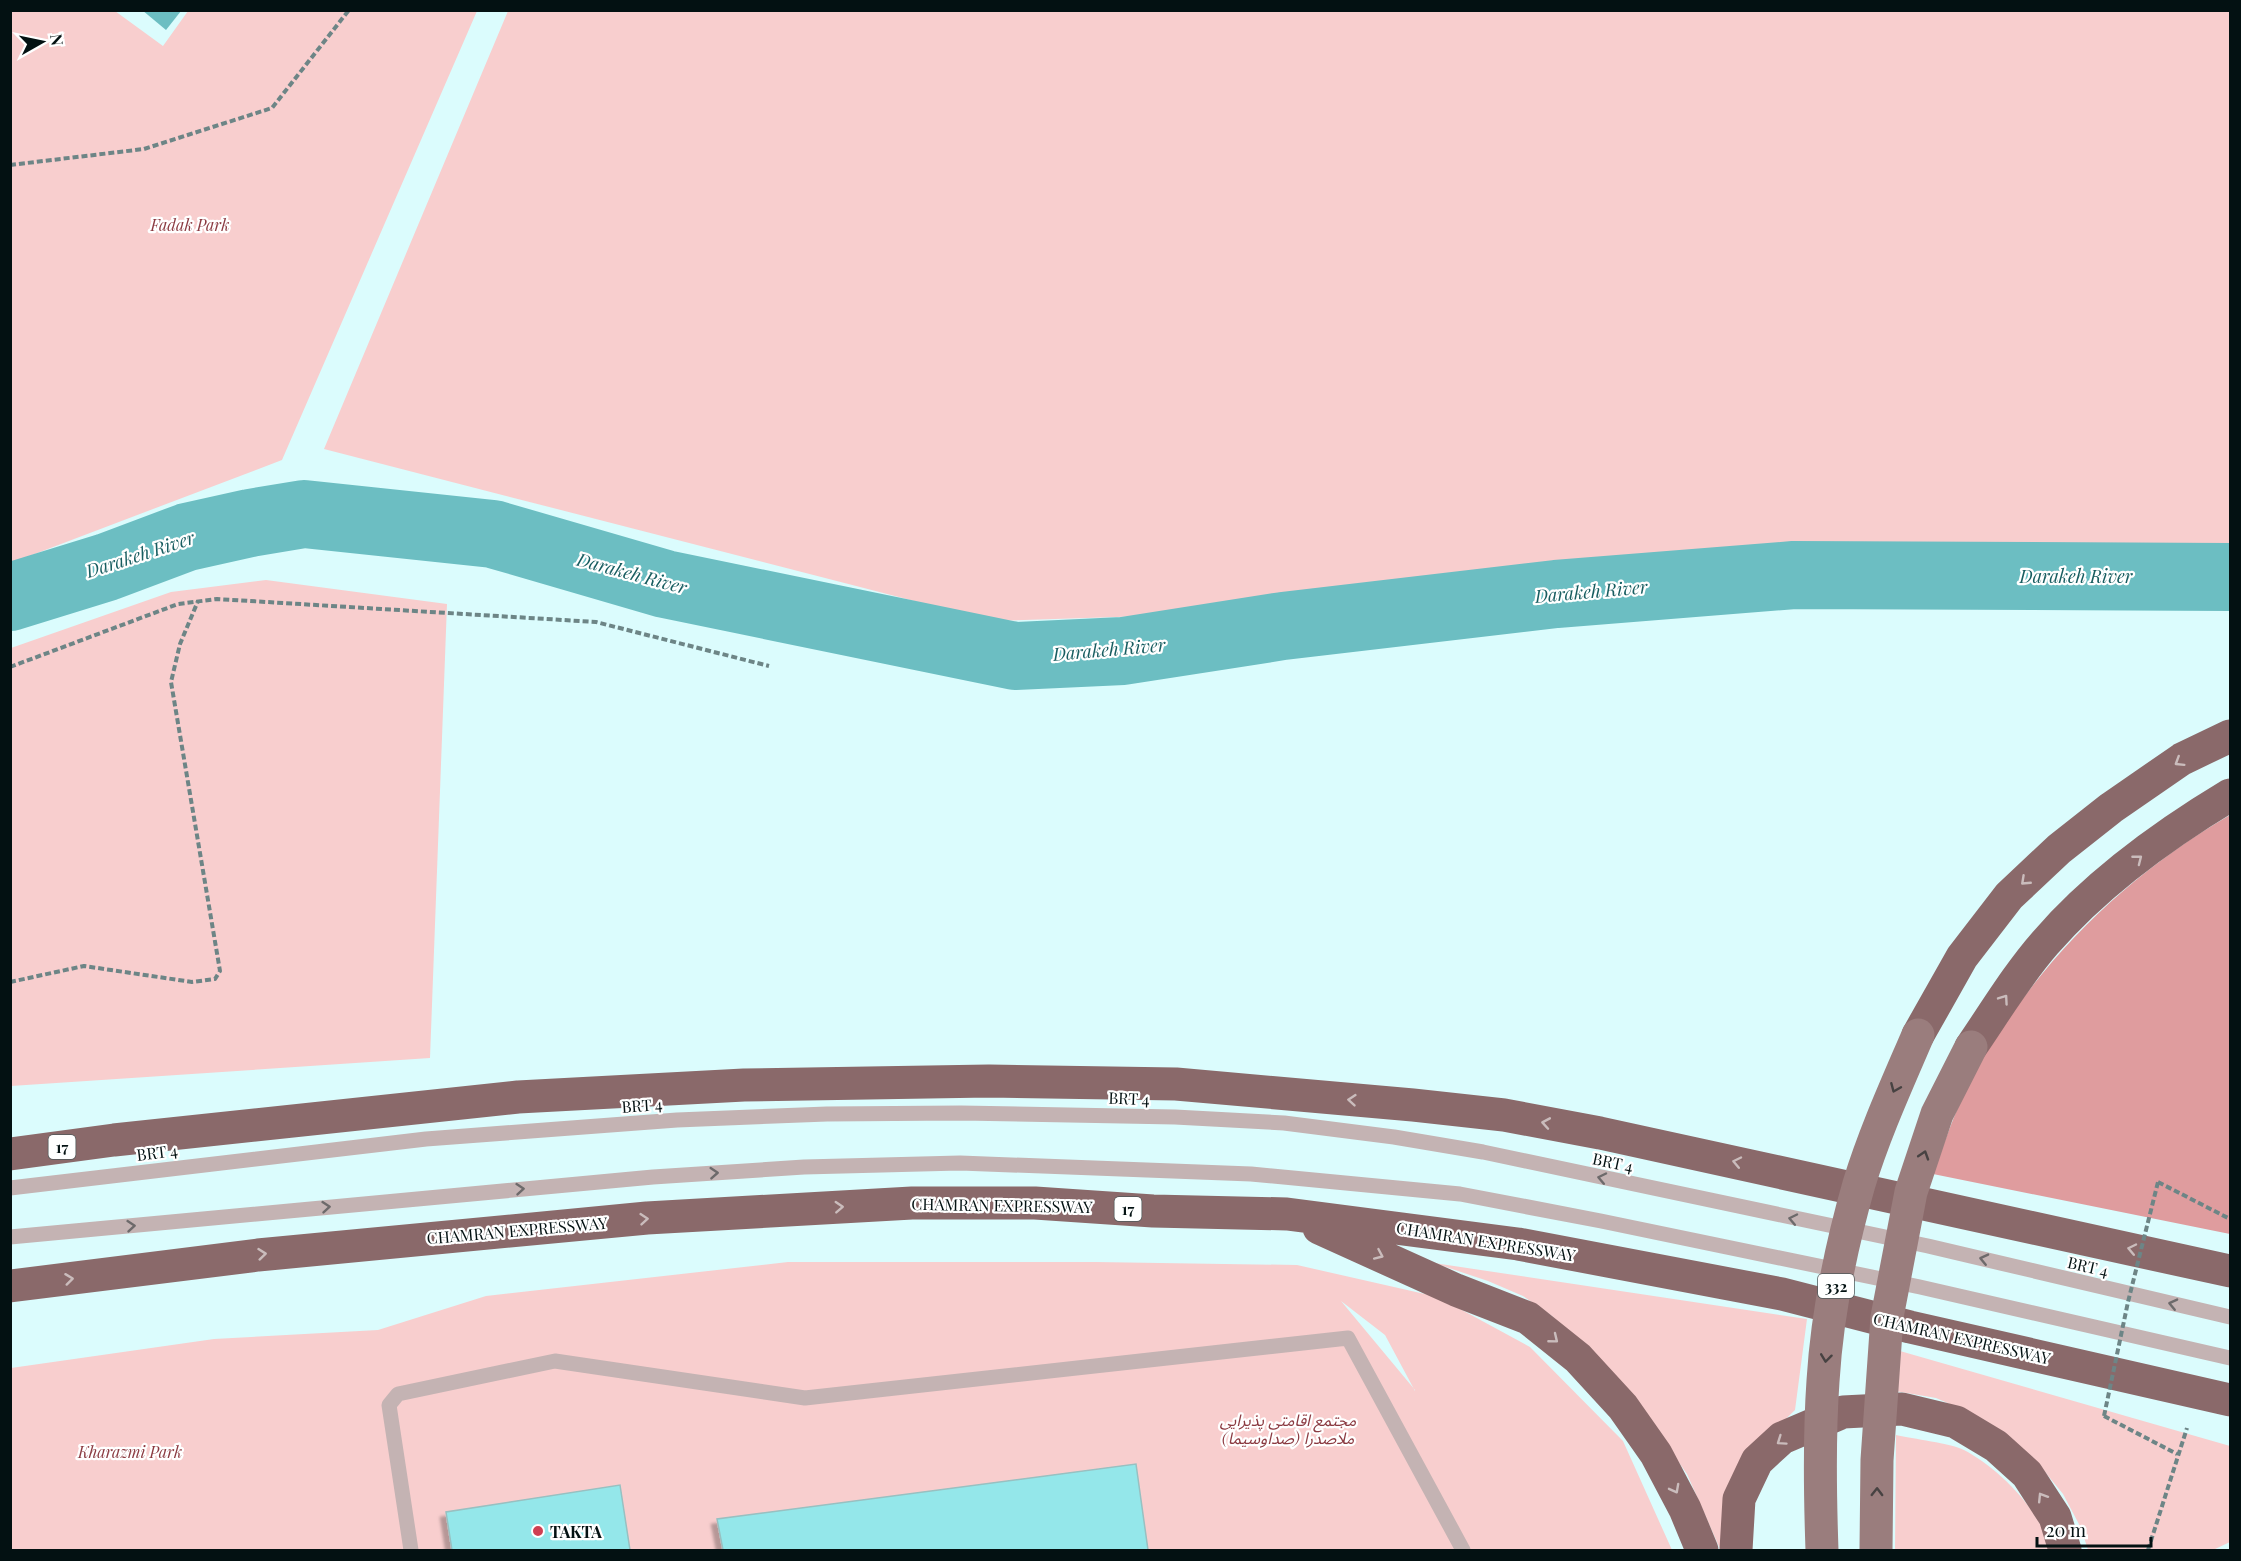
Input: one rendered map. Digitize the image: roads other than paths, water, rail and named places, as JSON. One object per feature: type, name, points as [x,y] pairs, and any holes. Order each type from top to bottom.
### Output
[{"type":"highway","points":[[1918,1035],[1962,957],[2009,896],[2059,849],[2111,808],[2182,759],[2230,735]]},
{"type":"highway","points":[[1971,1047],[2007,993],[2045,943],[2096,892],[2183,823],[2230,795]]},
{"type":"highway","name":"17","points":[[10,1154],[114,1140],[519,1097],[720,1086],[989,1081],[1176,1084],[1413,1105],[1525,1119],[1600,1133],[2230,1271]]},
{"type":"highway","points":[[10,1141],[114,1140]]},
{"type":"highway","name":"CHAMRAN EXPRESSWAY","points":[[10,1286],[258,1255],[635,1219],[912,1203],[1035,1203],[1153,1211],[1287,1214],[1518,1244],[1771,1292],[1922,1330],[2230,1400]]},
{"type":"highway","points":[[1287,1214],[1456,1290],[1528,1318],[1578,1358],[1623,1407],[1656,1454],[1685,1509],[1702,1551]]},
{"type":"highway","points":[[1736,1551],[1739,1499],[1757,1461],[1782,1438],[1843,1412],[1902,1409],[1956,1422],[1996,1446],[2028,1474],[2055,1517],[2065,1551]]},
{"type":"main road","name":"332","points":[[1822,1551],[1820,1463],[1823,1379],[1843,1248],[1860,1183],[1881,1121],[1918,1035]]},
{"type":"main road","points":[[1876,1551],[1877,1460],[1887,1317],[1911,1192],[1937,1114],[1971,1047]]},
{"type":"lane","name":"BRT 4","points":[[10,1188],[426,1139],[677,1120],[827,1114],[950,1113],[1097,1115],[1284,1123],[1394,1137],[1483,1152],[1928,1246],[2230,1317]]},
{"type":"lane","points":[[10,1237],[653,1177],[804,1167],[960,1163],[1251,1174],[1460,1194],[1789,1259],[2230,1358]]},
{"type":"lane","points":[[411,1551],[389,1405],[398,1394],[555,1361],[805,1398],[1348,1338],[1463,1551]]},
{"type":"water","points":[[142,10],[181,10],[181,11],[166,30]]},
{"type":"waterway","name":"Darakeh River","points":[[10,597],[107,567],[187,537],[304,514],[493,534],[665,584],[1015,656],[1123,651],[1283,626],[1556,594],[1794,575],[2230,577]]},
{"type":"place","name":"TAKTA","points":[[538,1531]]},
{"type":"park label","name":"Fadak Park","points":[[190,224]]},
{"type":"park label","name":"مجتمع اقامتی پذیرایی ملاصدرا (صداوسیما)","points":[[1288,1428]]},
{"type":"park label","name":"Kharazmi Park","points":[[130,1451]]}]
